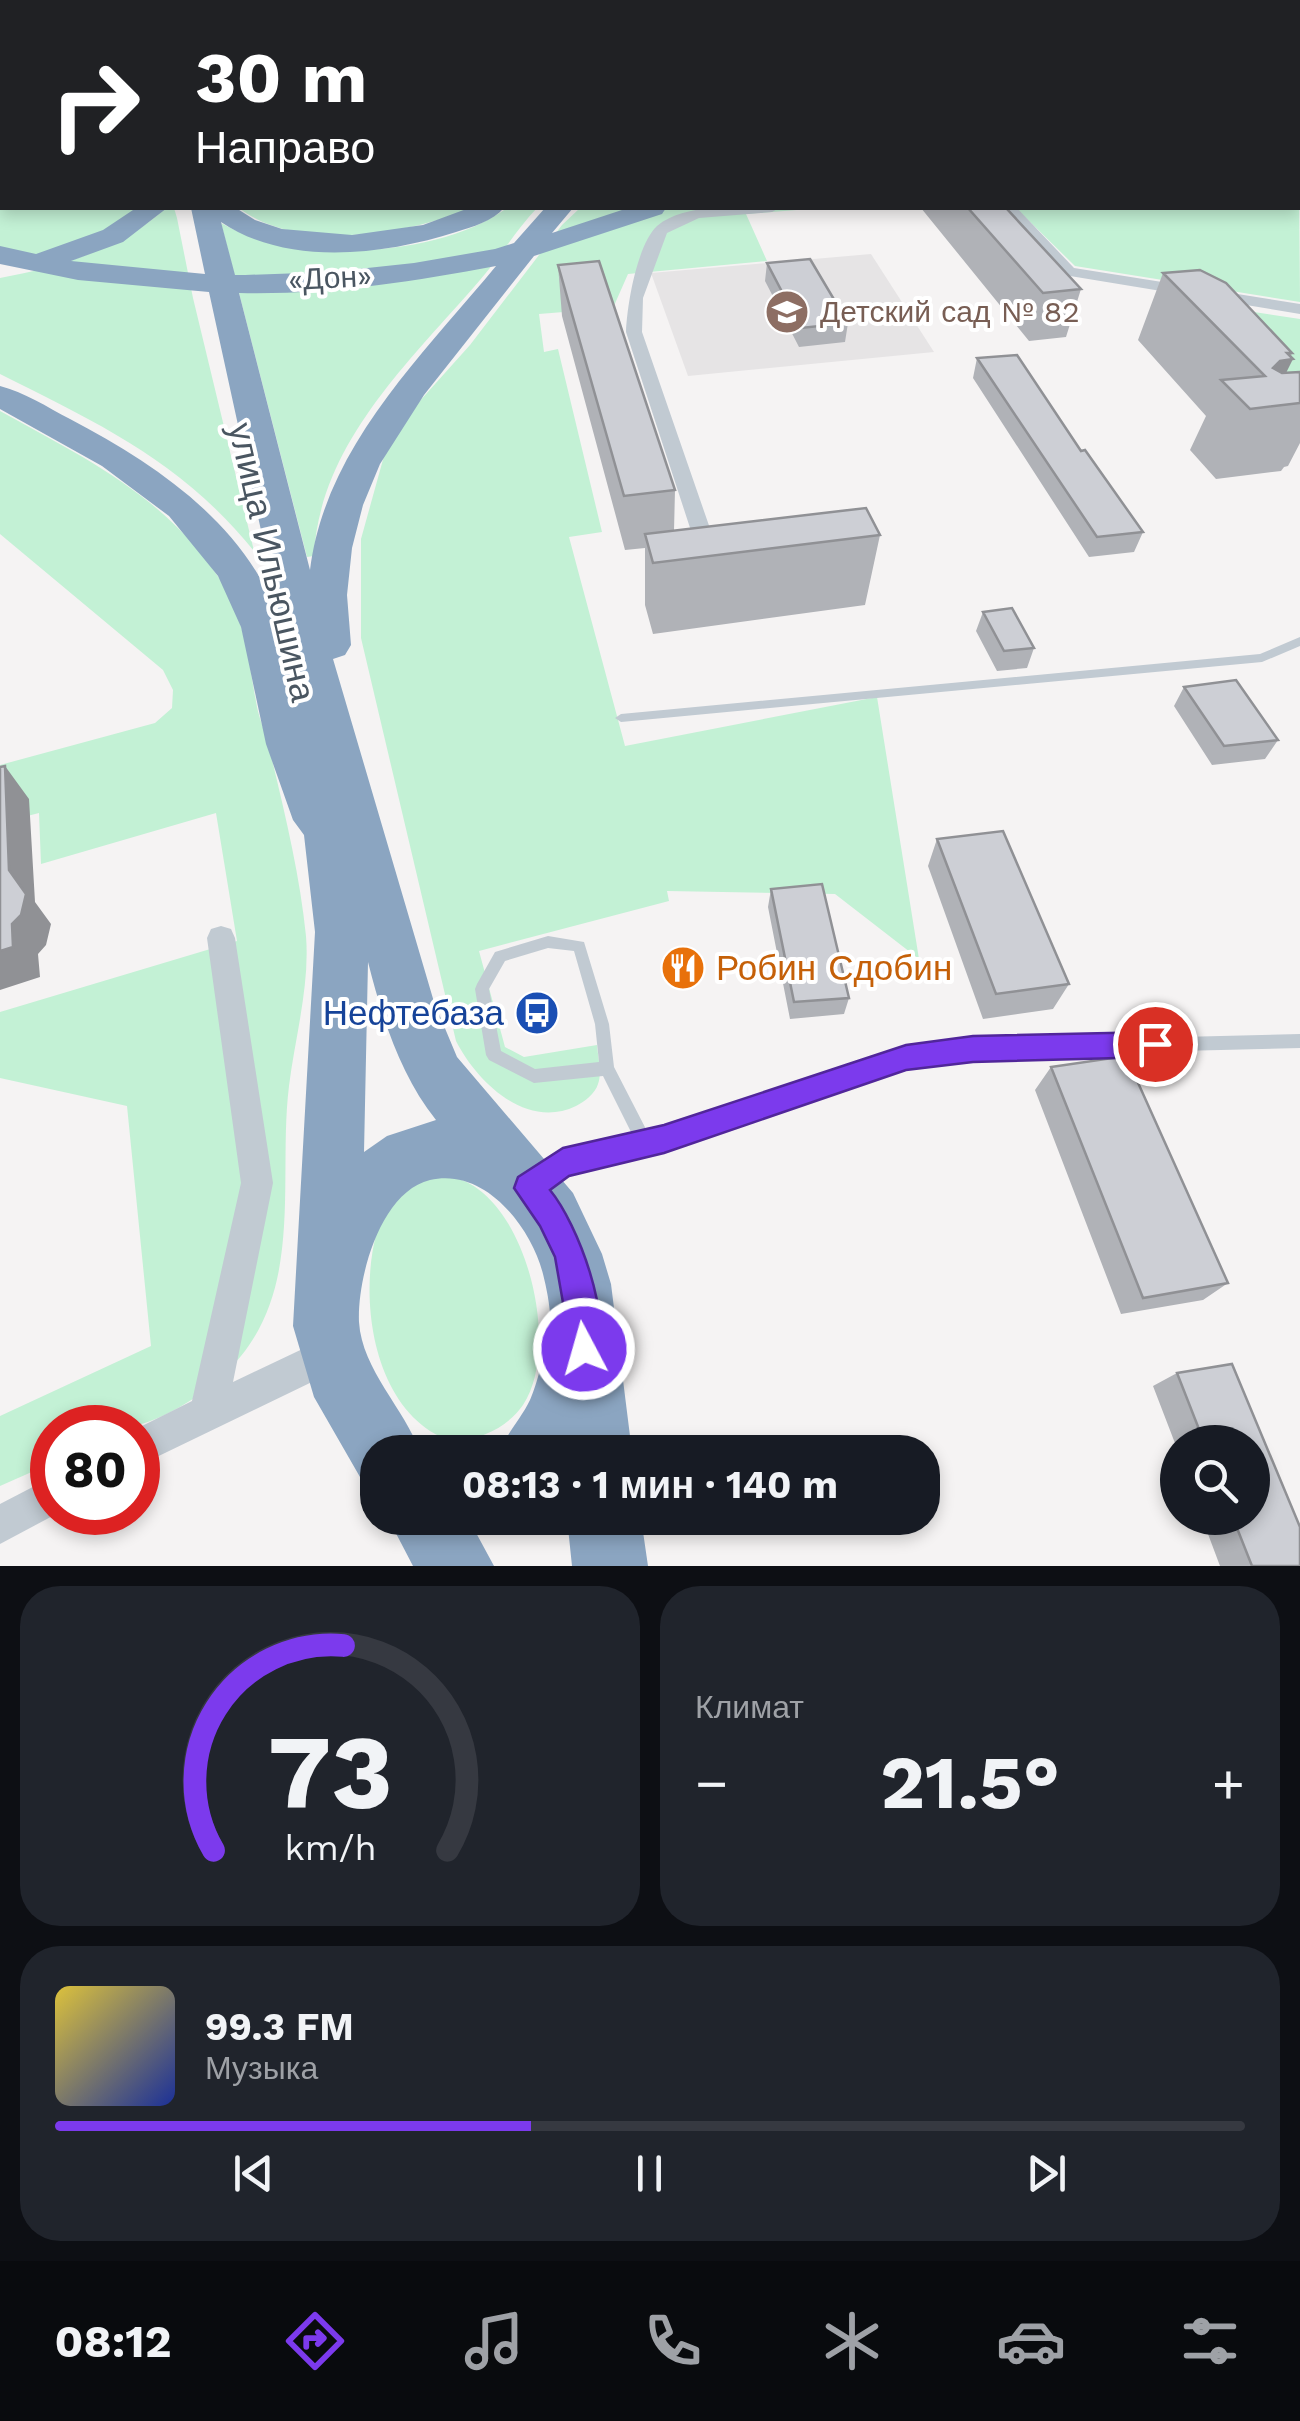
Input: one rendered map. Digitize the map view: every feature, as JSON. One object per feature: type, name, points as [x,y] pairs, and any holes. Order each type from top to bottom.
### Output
[{"type":"highway","points":[[0,272],[92,246],[150,210]]},
{"type":"highway","name":"улица Ильюшина","points":[[188,210],[319,758],[355,887]]},
{"type":"highway","name":"улица Ильюшина","points":[[204,210],[307,643],[355,887]]},
{"type":"highway","points":[[222,210],[238,222],[267,233],[298,240],[344,242],[388,240],[435,230],[485,210]]},
{"type":"highway","points":[[377,1435],[336,1352],[342,979],[355,887],[327,622],[328,588],[344,504],[364,456],[395,408],[557,210]]},
{"type":"highway","name":"«Дон»","points":[[0,255],[51,267],[138,278],[312,280],[471,262],[577,235],[646,210]]},
{"type":"highway","points":[[0,396],[144,475],[186,508],[226,552],[259,618],[286,734],[429,1061],[464,1114],[551,1215],[570,1254],[594,1435]]},
{"type":"highway","points":[[390,1435],[336,1352],[340,1248],[353,1218],[378,1181],[401,1162],[430,1150],[448,1148],[474,1153],[524,1183]]},
{"type":"highway","points":[[547,1435],[560,1415],[571,1384],[580,1315]]},
{"type":"highway","points":[[436,1535],[456,1566]]},
{"type":"highway","points":[[606,1535],[610,1566]]},
{"type":"street","points":[[704,540],[634,332],[635,298],[660,231],[668,224],[697,214],[747,210]]},
{"type":"street","points":[[1012,210],[1068,272],[1300,309]]},
{"type":"street","points":[[208,1413],[257,1183],[221,938]]},
{"type":"street","points":[[160,1436],[336,1352]]},
{"type":"street","points":[[0,1526],[30,1509]]},
{"type":"lane","points":[[1143,286],[1157,298]]},
{"type":"lane","points":[[622,718],[1262,658],[1300,640]]},
{"type":"lane","points":[[607,1068],[534,1076],[494,1055],[482,989],[500,956],[548,942],[579,946],[602,1024],[607,1068],[646,1144]]},
{"type":"lane","points":[[524,1183],[563,1163],[646,1144],[906,1058],[973,1049],[1300,1041]]},
{"type":"shaded area","name":"Детский сад № 82","points":[[871,254],[934,352],[688,376],[651,273]]},
{"type":"green space","points":[[0,210],[138,210],[93,238],[0,264]]},
{"type":"green space","points":[[163,210],[175,210],[254,551],[198,493],[138,448],[0,374],[0,278],[88,254]]},
{"type":"green space","points":[[242,210],[466,210],[416,226],[353,235],[291,231]]},
{"type":"green space","points":[[504,210],[535,210],[373,406],[332,477],[320,515],[314,556],[307,557],[221,223],[251,236],[326,250],[406,246],[478,225]]},
{"type":"green space","points":[[578,210],[797,210],[746,214],[767,261],[628,274],[613,308],[539,314],[544,352],[558,349],[602,532],[569,537],[625,746],[877,697],[919,959],[835,894],[667,891],[669,901],[479,951],[505,1047],[524,1057],[597,1045],[600,1075],[592,1094],[576,1106],[539,1112],[505,1098],[490,1086],[456,1041],[361,638],[361,539],[384,456],[418,403],[470,345],[562,225]]},
{"type":"green space","points":[[1018,210],[1299,210],[1300,302],[1075,266]]},
{"type":"green space","points":[[1202,304],[1300,319],[1300,392]]},
{"type":"green space","points":[[0,411],[92,462],[148,501],[174,524],[219,578],[235,608],[245,641],[257,707],[286,819],[300,890],[307,955],[286,1120],[281,1261],[260,1326],[230,1368],[206,1389],[160,1416],[160,1405],[30,1405],[30,1473],[0,1486],[0,1416],[151,1346],[127,1106],[0,1078],[0,1012],[237,941],[216,813],[41,864],[39,813],[0,823],[0,765],[155,723],[172,708],[173,690],[163,670],[0,534]]},
{"type":"green space","points":[[420,1178],[459,1179],[483,1193],[503,1216],[520,1246],[538,1315],[539,1349],[534,1380],[523,1405],[510,1420],[483,1435],[440,1435],[429,1430],[407,1410],[390,1385],[379,1355],[372,1324],[371,1260],[380,1223],[400,1195]]},
{"type":"building","points":[[970,210],[1008,210],[1081,289],[1043,293]]},
{"type":"building","points":[[810,259],[848,323],[801,328],[767,263]]},
{"type":"building","points":[[599,261],[675,490],[624,496],[558,265]]},
{"type":"building","points":[[1200,270],[1226,283],[1292,353],[1287,353],[1293,359],[1280,361],[1273,368],[1282,373],[1300,372],[1300,403],[1250,409],[1221,380],[1265,376],[1163,273]]},
{"type":"building","points":[[1017,355],[1081,451],[1085,450],[1143,532],[1097,537],[977,358]]},
{"type":"building","points":[[866,508],[880,535],[653,563],[645,534]]},
{"type":"building","points":[[1012,608],[1034,648],[1004,651],[983,612]]},
{"type":"building","points":[[1236,680],[1278,740],[1224,746],[1184,687]]},
{"type":"building","points":[[5,766],[9,870],[26,894],[21,915],[12,924],[13,947],[0,951],[0,767]]},
{"type":"building","points":[[1003,831],[1069,984],[996,994],[937,839]]},
{"type":"building","points":[[822,884],[849,998],[794,1002],[771,889]]},
{"type":"building","points":[[1126,1056],[1228,1283],[1143,1298],[1051,1067]]},
{"type":"building","points":[[1232,1364],[1257,1425],[1197,1425],[1177,1373]]},
{"type":"building","points":[[1270,1455],[1300,1527],[1300,1566],[1252,1566],[1240,1535],[1270,1535]]},
{"type":"place","name":"Детский сад № 82","points":[[787,312]]},
{"type":"place","name":"Робин Сдобин","points":[[683,968]]},
{"type":"place","name":"Нефтебаза","points":[[537,1013]]},
{"type":"route","points":[[584,1349],[578,1284],[570,1254],[551,1215],[528,1188],[563,1163],[664,1139],[906,1058],[973,1049],[1155,1044]]}]
